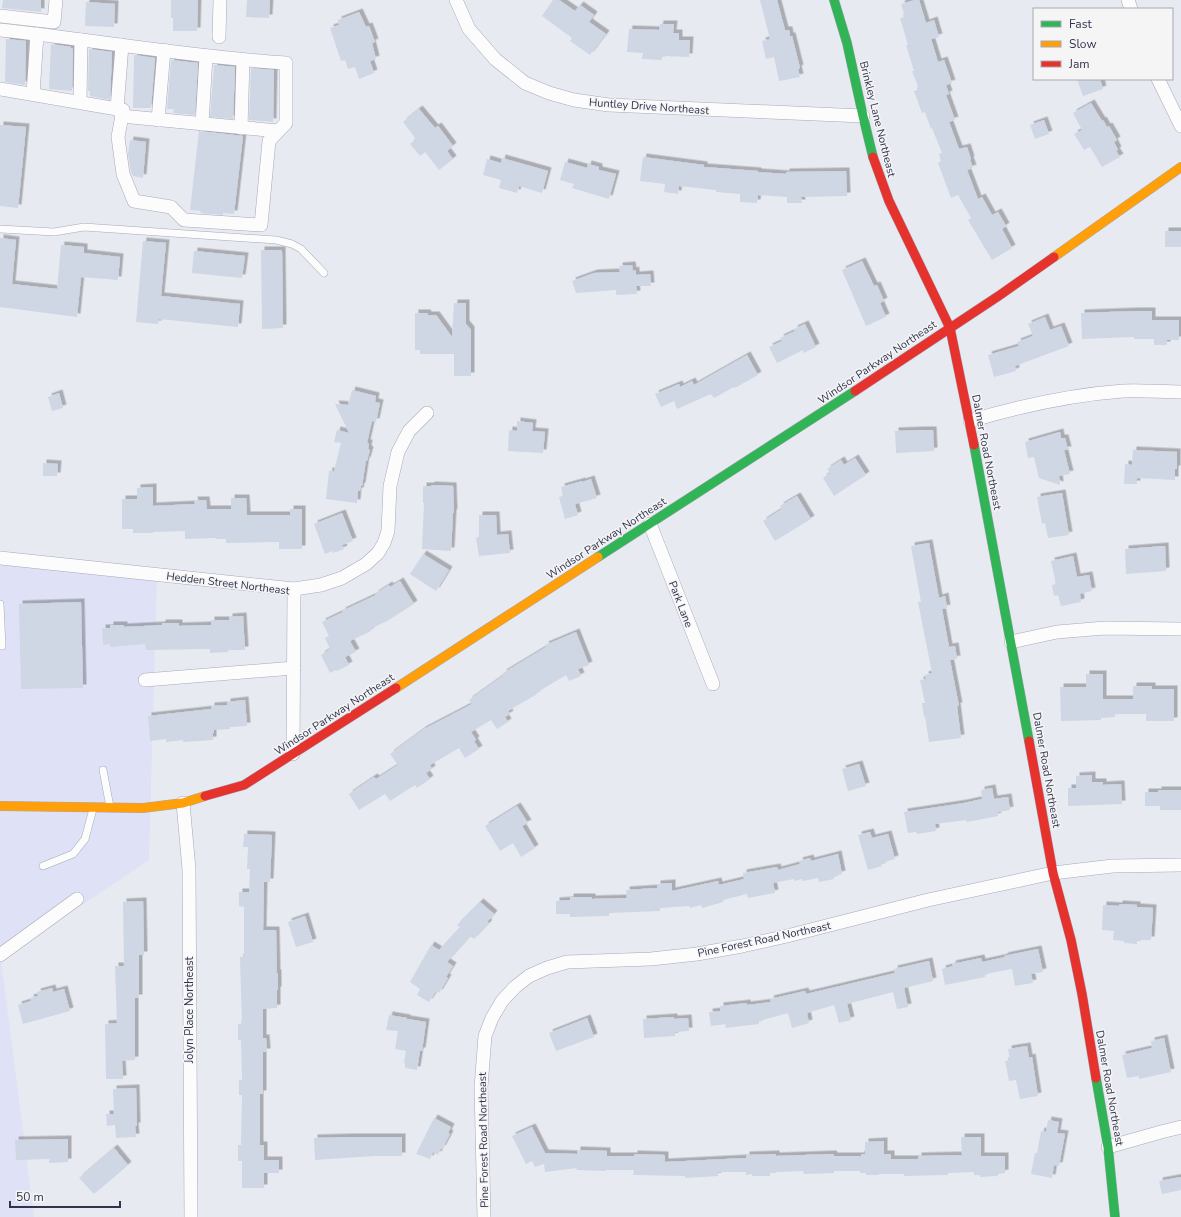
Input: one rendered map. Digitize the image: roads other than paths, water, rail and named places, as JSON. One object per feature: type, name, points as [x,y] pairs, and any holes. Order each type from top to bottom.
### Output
[{"type":"street","points":[[0,16],[54,22],[56,0]]},
{"type":"street","points":[[219,37],[220,0]]},
{"type":"street","name":"Huntley Drive Northeast","points":[[456,0],[469,29],[495,59],[526,83],[549,93],[574,100],[608,105],[863,116]]},
{"type":"street","name":"Brinkley Lane Northeast","points":[[834,0],[847,43],[874,159],[889,201],[950,328]]},
{"type":"street","points":[[0,30],[164,50],[206,56],[286,63],[286,123],[269,141],[261,225],[184,220],[171,207],[134,201],[123,174],[118,137],[122,45]]},
{"type":"street","points":[[34,94],[37,34]]},
{"type":"street","points":[[80,102],[81,40]]},
{"type":"street","points":[[158,120],[164,50]]},
{"type":"street","points":[[202,124],[206,56]]},
{"type":"street","points":[[241,128],[242,60]]},
{"type":"street","points":[[1158,80],[1181,126]]},
{"type":"street","points":[[0,89],[80,102],[158,120],[278,131]]},
{"type":"street","name":"Windsor Parkway Northeast","points":[[0,806],[143,808],[183,803],[244,785],[802,427],[1000,294],[1181,167]]},
{"type":"street","name":"Dalmer Road Northeast","points":[[950,328],[970,421],[1053,873],[1071,940],[1079,979],[1108,1147],[1115,1217]]},
{"type":"street","points":[[970,421],[1038,403],[1085,395],[1124,391],[1181,392]]},
{"type":"street","points":[[294,589],[321,585],[342,578],[366,564],[378,553],[388,531],[390,486],[398,452],[409,431],[426,413]]},
{"type":"street","name":"Park Lane","points":[[650,524],[712,684]]},
{"type":"street","name":"Hedden Street Northeast","points":[[0,558],[294,589],[293,754]]},
{"type":"street","points":[[1010,642],[1057,632],[1105,628],[1181,629]]},
{"type":"street","points":[[145,680],[294,668]]},
{"type":"street","name":"Jolyn Place Northeast","points":[[183,803],[189,869],[191,1217]]},
{"type":"street","name":"Pine Forest Road Northeast","points":[[484,1217],[481,1087],[485,1036],[492,1018],[502,1001],[515,987],[529,976],[547,968],[567,962],[651,959],[697,954],[742,946],[928,900],[1053,873],[1113,866],[1181,865]]},
{"type":"street","points":[[0,955],[77,899]]},
{"type":"street","points":[[1108,1147],[1181,1127]]},
{"type":"lane","points":[[0,229],[54,232],[84,227],[276,240],[292,244],[301,249],[324,273]]},
{"type":"lane","points":[[0,604],[2,646],[0,646]]},
{"type":"lane","points":[[103,770],[110,807]]},
{"type":"lane","points":[[43,866],[73,854],[85,839],[94,807]]}]
